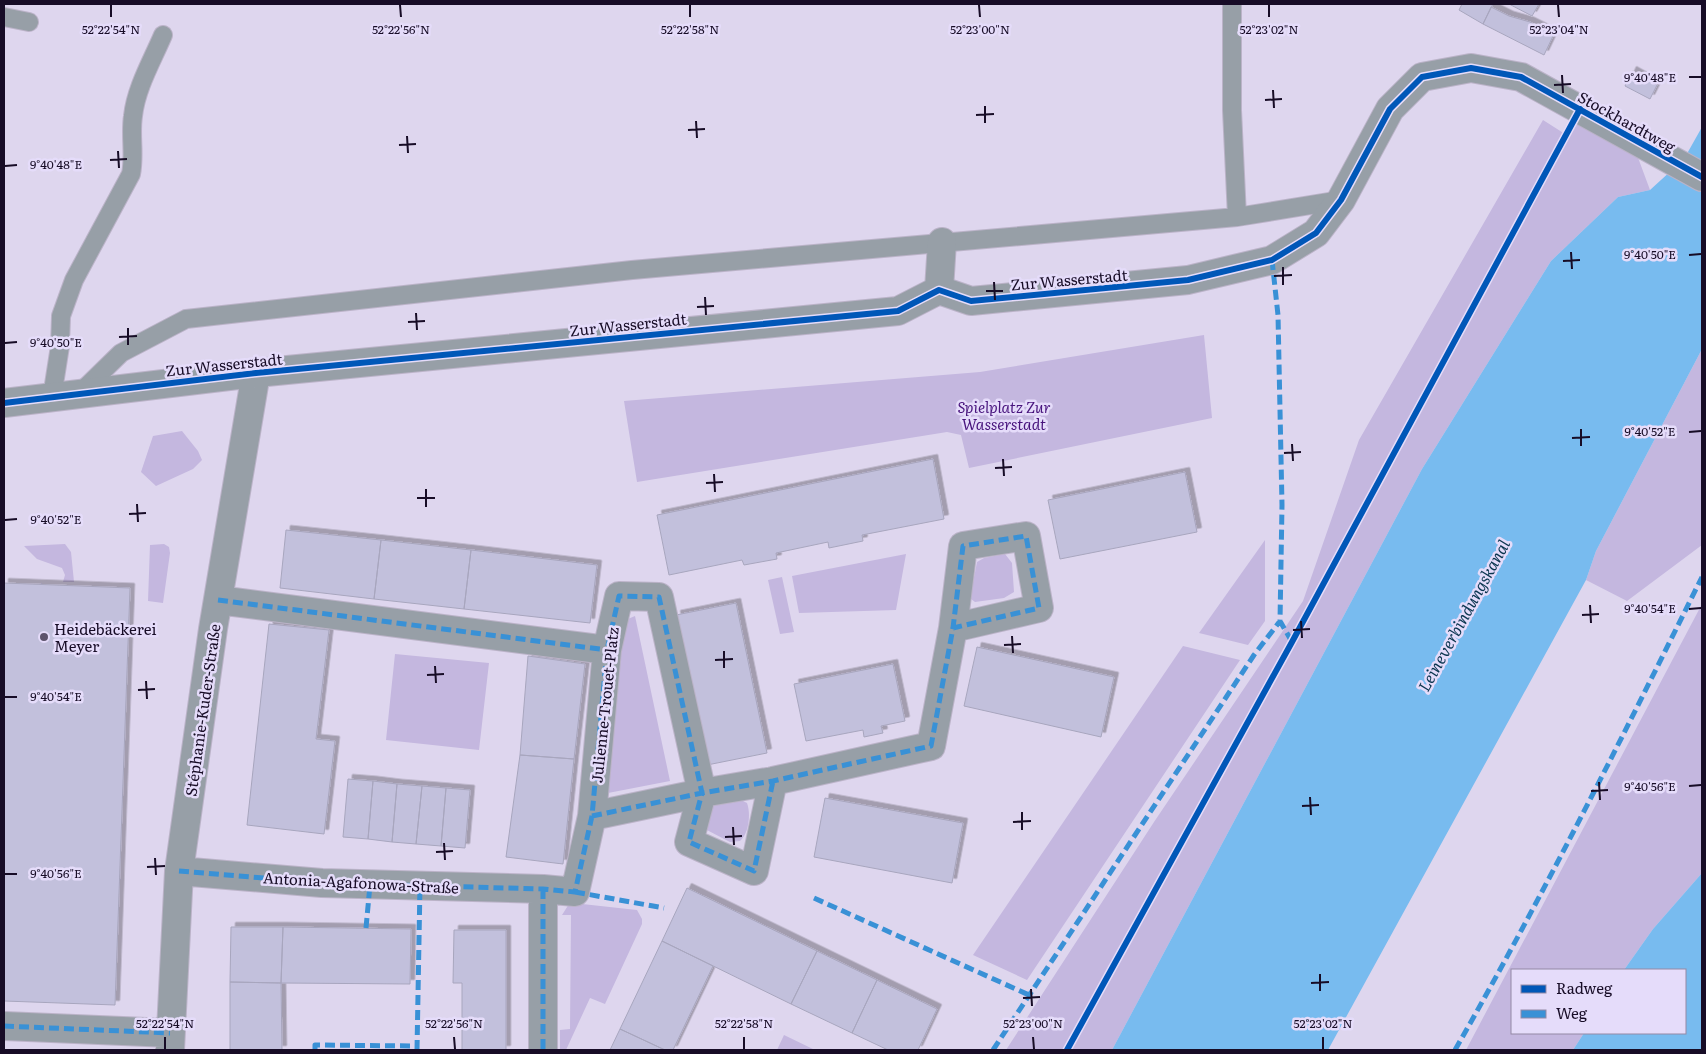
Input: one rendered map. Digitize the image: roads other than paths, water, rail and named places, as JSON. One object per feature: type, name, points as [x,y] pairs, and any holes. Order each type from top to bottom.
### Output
[{"type":"street","name":"Stockhardtweg","points":[[1341,200],[1390,109],[1422,77],[1471,68],[1521,77],[1702,176]]},
{"type":"street","name":"Zur Wasserstadt","points":[[4,403],[256,373],[898,311],[939,290],[971,301],[1188,280],[1272,260],[1316,234],[1341,200]]},
{"type":"street","points":[[939,290],[942,242]]},
{"type":"street","name":"Stéphanie-Kuder-Straße","points":[[170,1042],[179,871],[218,600],[256,373]]},
{"type":"street","name":"Julienne-Trouet-Platz","points":[[543,889],[575,892],[592,816],[607,650],[619,596],[659,597],[702,793],[689,842],[754,871],[773,781]]},
{"type":"street","points":[[218,600],[607,650]]},
{"type":"street","points":[[592,816],[702,793],[773,781],[931,746],[953,628]]},
{"type":"street","name":"Antonia-Agafonowa-Straße","points":[[179,871],[322,883],[543,889]]},
{"type":"street","points":[[543,889],[543,1050]]},
{"type":"street","points":[[4,1026],[170,1042]]},
{"type":"lane","points":[[1232,4],[1232,110],[1237,217]]},
{"type":"lane","points":[[4,17],[29,22]]},
{"type":"lane","points":[[52,397],[60,346],[61,316],[74,280],[131,174],[134,160],[132,117],[136,102],[163,35]]},
{"type":"lane","points":[[80,393],[121,353],[186,318],[632,270],[1237,217],[1341,200]]},
{"type":"water","name":"Leineverbindungskanal","points":[[1702,127],[1702,349],[1596,551],[1586,580],[1328,1050],[1112,1050],[1422,469],[1551,261],[1618,197],[1650,190],[1684,159]]},
{"type":"water","points":[[1702,873],[1702,1050],[1573,1050],[1583,1034],[1686,1034],[1686,969],[1625,969],[1653,929]]},
{"type":"place","name":"Heidebäckerei Meyer","points":[[44,637]]},
{"type":"park label","name":"Spielplatz Zur Wasserstadt","points":[[1004,414]]}]
